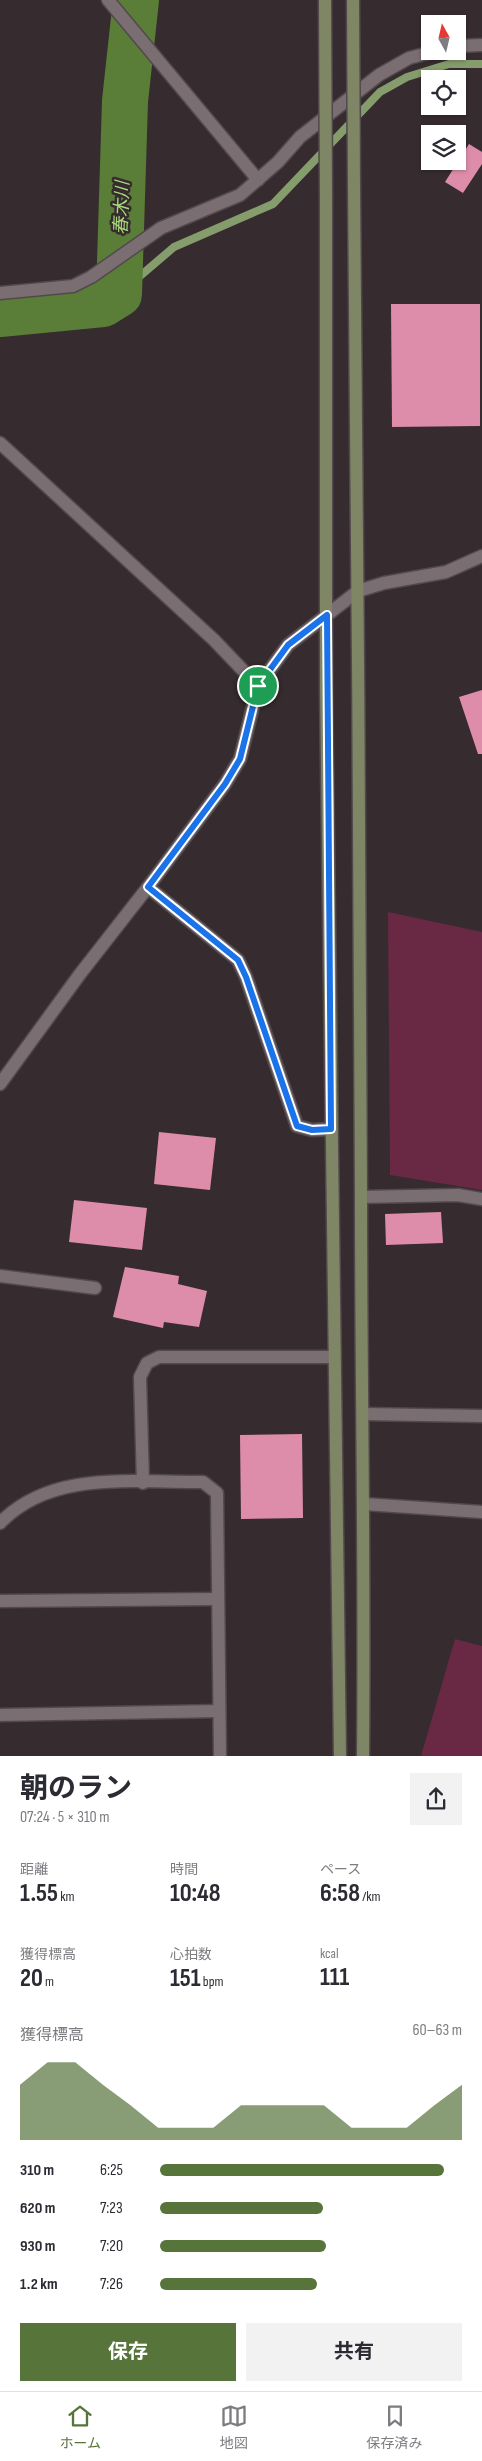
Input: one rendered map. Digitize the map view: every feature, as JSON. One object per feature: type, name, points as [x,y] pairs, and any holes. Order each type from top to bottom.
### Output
[{"type":"street","points":[[108,0],[258,180]]},
{"type":"street","points":[[325,0],[331,1129],[340,1756]]},
{"type":"street","points":[[353,0],[364,1504],[363,1756]]},
{"type":"street","points":[[466,46],[482,45]]},
{"type":"street","points":[[0,293],[73,286],[91,277],[161,228],[240,195],[258,180],[300,137],[380,75],[409,58],[421,55]]},
{"type":"street","points":[[0,443],[214,640],[258,686]]},
{"type":"street","points":[[0,1084],[80,974],[225,784],[240,759],[258,686],[288,645],[358,592],[384,583],[446,572],[482,556]]},
{"type":"street","points":[[148,887],[238,960],[246,977],[297,1126],[312,1130],[331,1129]]},
{"type":"street","points":[[361,1197],[458,1195],[482,1199]]},
{"type":"street","points":[[0,1276],[96,1288]]},
{"type":"street","points":[[143,1483],[140,1377],[147,1363],[159,1358],[333,1357]]},
{"type":"street","points":[[363,1414],[482,1416]]},
{"type":"street","points":[[0,1523],[11,1511],[56,1488],[86,1483],[202,1482],[217,1493],[220,1756]]},
{"type":"street","points":[[364,1504],[482,1512]]},
{"type":"street","points":[[0,1601],[217,1599]]},
{"type":"street","points":[[0,1715],[219,1711]]},
{"type":"shaded area","points":[[388,912],[482,932],[482,1190],[390,1175]]},
{"type":"shaded area","points":[[455,1639],[482,1646],[482,1756],[421,1756]]},
{"type":"building","points":[[469,144],[482,152],[482,164],[463,193],[445,182],[453,170],[466,170],[466,149]]},
{"type":"building","points":[[391,304],[480,304],[480,426],[392,427]]},
{"type":"building","points":[[482,690],[482,754],[478,754],[459,697]]},
{"type":"building","points":[[159,1132],[216,1138],[210,1190],[154,1184]]},
{"type":"building","points":[[74,1200],[147,1208],[142,1250],[69,1242]]},
{"type":"building","points":[[441,1212],[443,1243],[386,1245],[385,1214]]},
{"type":"building","points":[[125,1267],[179,1276],[178,1284],[207,1291],[199,1327],[164,1322],[163,1328],[113,1317]]},
{"type":"building","points":[[302,1434],[303,1518],[241,1519],[240,1435]]},
{"type":"waterway","name":"春木川","points":[[0,314],[103,304],[119,294],[125,101],[136,0]]},
{"type":"waterway","points":[[119,294],[174,247],[273,204],[380,92],[407,77],[449,64],[482,64]]},
{"type":"route","points":[[327,615],[326,688],[331,1129],[312,1130],[297,1126],[246,977],[238,960],[148,887],[225,784],[240,759],[258,686],[288,645],[305,634],[327,615]]}]
